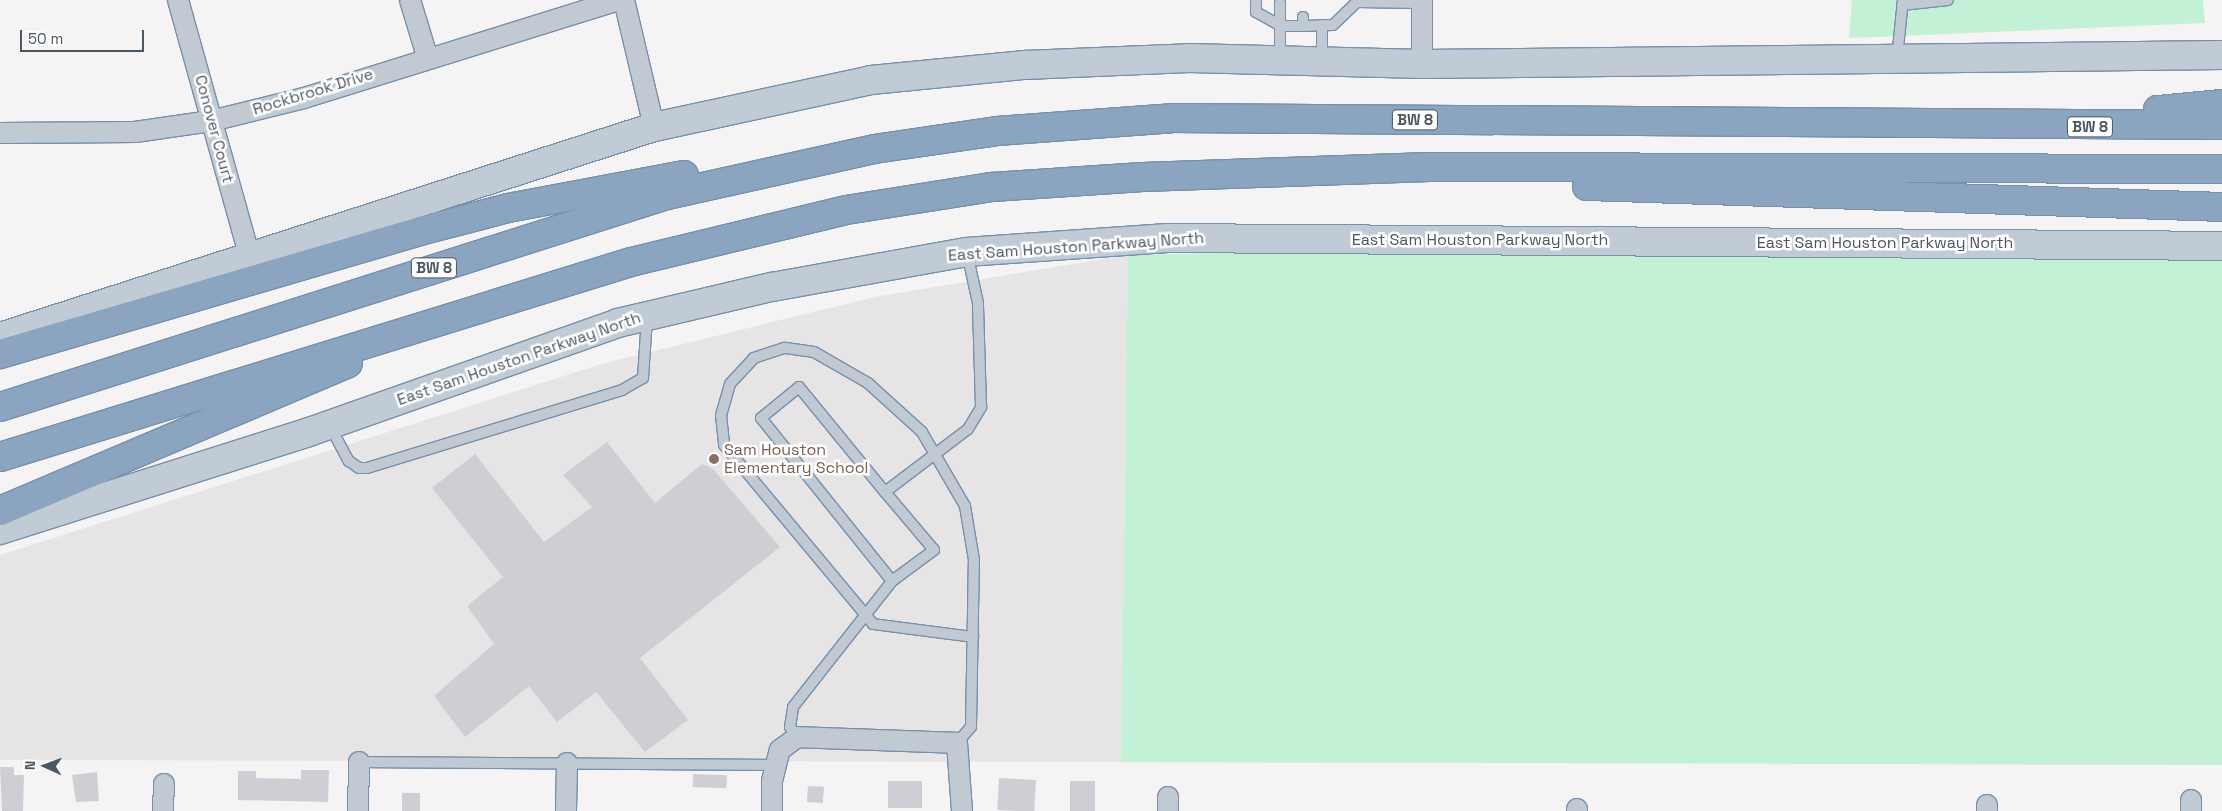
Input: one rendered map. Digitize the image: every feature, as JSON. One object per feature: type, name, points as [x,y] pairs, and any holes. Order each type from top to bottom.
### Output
[{"type":"highway","points":[[1958,127],[2222,104]]},
{"type":"highway","name":"BW 8","points":[[0,408],[667,195],[874,149],[997,131],[1172,118],[1958,127],[2222,125]]},
{"type":"highway","points":[[0,354],[508,208],[685,175],[874,149]]},
{"type":"highway","points":[[0,457],[482,306],[722,237],[846,210],[992,188],[1143,177],[1428,167],[2222,169]]},
{"type":"highway","points":[[1143,177],[1749,189],[2222,207]]},
{"type":"highway","points":[[0,511],[482,306]]},
{"type":"main road","points":[[0,338],[654,127],[871,80],[1025,65],[1189,58],[1422,64],[2222,55]]},
{"type":"main road","name":"East Sam Houston Parkway North","points":[[0,530],[330,425],[648,316],[782,285],[966,252],[1168,238],[2222,246]]},
{"type":"street","name":"Conover Court","points":[[178,0],[250,258]]},
{"type":"street","points":[[410,0],[427,56]]},
{"type":"street","name":"Rockbrook Drive","points":[[0,133],[135,132],[211,121],[304,98],[427,56],[618,0]]},
{"type":"street","points":[[624,0],[654,127]]},
{"type":"street","points":[[1422,2],[1422,64]]},
{"type":"street","points":[[772,811],[774,773],[780,750],[797,737],[956,743],[961,765],[962,811]]},
{"type":"street","points":[[358,811],[359,762]]},
{"type":"street","points":[[566,811],[567,763]]},
{"type":"street","points":[[163,811],[164,784]]},
{"type":"lane","points":[[1897,59],[1902,3],[1948,0]]},
{"type":"lane","points":[[1256,1],[1256,12],[1281,26],[1303,21],[1333,25],[1357,1],[1422,2]]},
{"type":"lane","points":[[1280,3],[1280,60]]},
{"type":"lane","points":[[1322,25],[1322,61]]},
{"type":"lane","points":[[885,492],[968,429],[981,407],[978,303],[966,252]]},
{"type":"lane","points":[[330,425],[348,461],[359,468],[368,468],[622,390],[643,378],[648,316]]},
{"type":"lane","points":[[956,743],[971,727],[973,637],[974,560],[965,506],[922,432],[868,384],[814,352],[784,348],[754,358],[730,384],[721,415],[724,445],[873,624],[885,628],[973,637]]},
{"type":"lane","points":[[797,737],[790,727],[793,707],[863,613],[892,580],[934,550],[799,387],[761,418],[892,580]]},
{"type":"lane","points":[[359,762],[567,763],[774,773]]},
{"type":"shaded area","name":"Sam Houston Elementary School","points":[[1128,255],[1121,762],[0,760],[0,555],[605,363],[875,297]]},
{"type":"green space","points":[[1852,0],[2203,0],[2205,23],[1849,38]]},
{"type":"green space","points":[[1532,246],[2222,258],[2222,765],[1121,762],[1128,255]]},
{"type":"building","points":[[607,442],[655,503],[702,464],[713,469],[780,547],[640,658],[688,720],[645,752],[596,692],[557,722],[529,686],[465,737],[434,696],[494,644],[467,606],[503,577],[432,488],[475,454],[544,542],[592,507],[563,475]]},
{"type":"building","points":[[0,767],[14,767],[14,775],[24,775],[23,811],[2,811]]},
{"type":"building","points":[[301,770],[329,770],[328,802],[238,800],[238,771],[256,771],[256,778],[301,779]]},
{"type":"building","points":[[97,772],[99,801],[76,802],[72,775]]},
{"type":"building","points":[[693,774],[727,775],[727,788],[693,787]]},
{"type":"building","points":[[999,778],[1036,780],[1034,811],[997,810]]},
{"type":"building","points":[[888,781],[922,781],[922,808],[888,808]]},
{"type":"building","points":[[1070,781],[1095,781],[1095,811],[1070,811]]},
{"type":"building","points":[[808,786],[824,787],[823,803],[807,802]]},
{"type":"building","points":[[402,793],[420,793],[420,811],[402,811]]},
{"type":"place","name":"Sam Houston Elementary School","points":[[714,459]]}]
